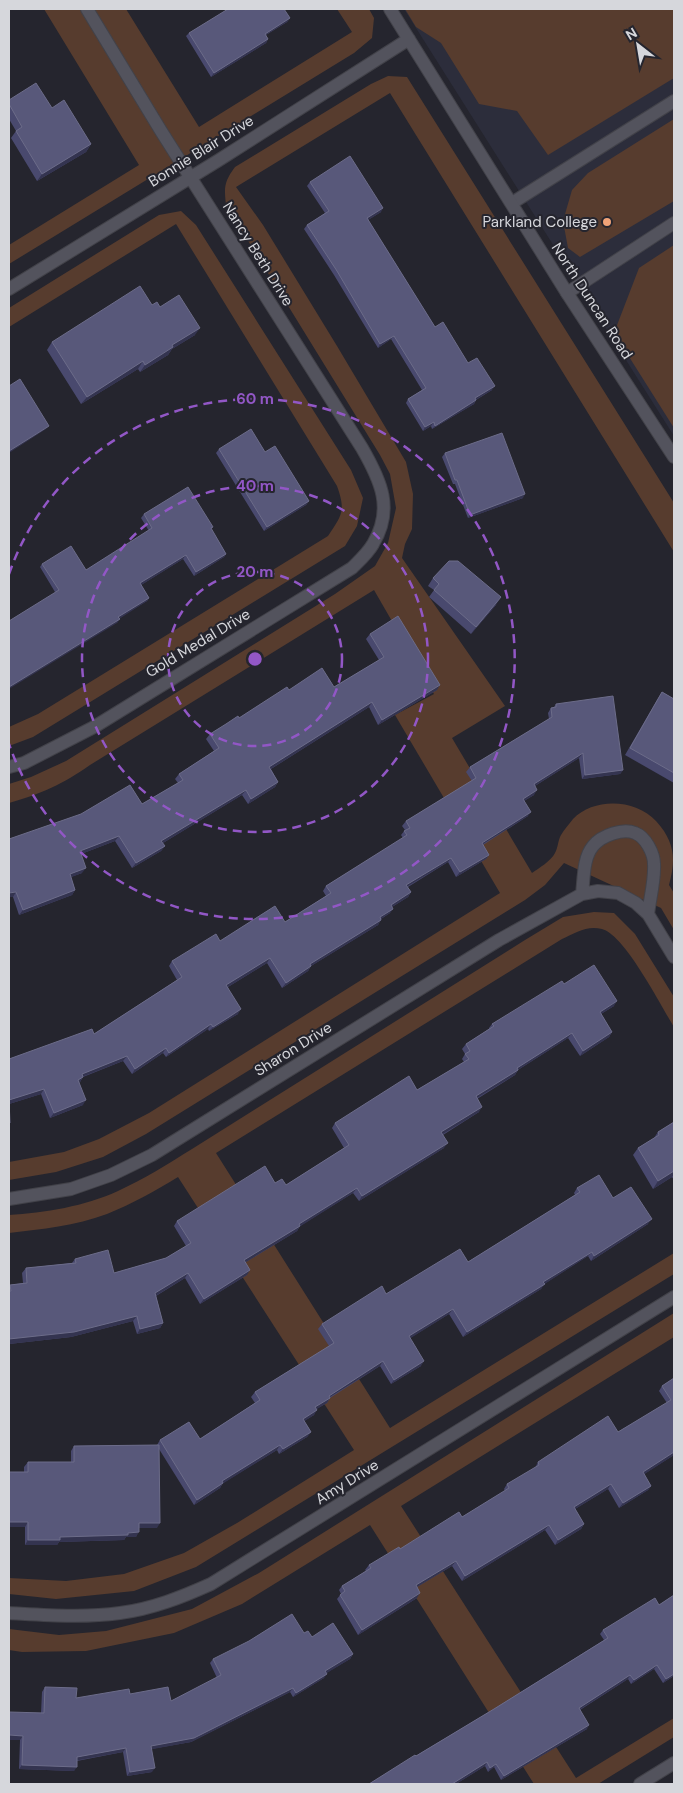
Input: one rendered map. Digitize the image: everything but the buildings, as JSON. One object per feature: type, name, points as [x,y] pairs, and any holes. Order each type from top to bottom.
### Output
[{"type":"street","name":"Nancy Beth Drive","points":[[87,9],[190,177],[366,454],[377,474],[384,500],[383,522]]},
{"type":"street","name":"North Duncan Road","points":[[390,9],[567,293],[674,457]]},
{"type":"street","name":"Bonnie Blair Drive","points":[[9,289],[409,39]]},
{"type":"street","points":[[512,203],[674,101]]},
{"type":"street","points":[[567,293],[674,223]]},
{"type":"street","name":"Gold Medal Drive","points":[[9,768],[24,763],[94,727],[352,568],[373,545],[383,522]]},
{"type":"street","points":[[582,894],[586,861],[594,846],[606,836],[625,831],[635,833],[643,838],[650,848],[654,863],[648,914],[674,957]]},
{"type":"street","name":"Sharon Drive","points":[[9,1199],[71,1189],[111,1175],[152,1155],[492,944],[546,912],[582,894],[598,891],[618,893],[636,903],[648,914]]},
{"type":"street","name":"Amy Drive","points":[[9,1613],[61,1616],[121,1613],[168,1602],[211,1584],[674,1297]]},
{"type":"street","points":[[640,1784],[674,1763]]},
{"type":"shaded area","points":[[44,9],[126,9],[199,127],[352,32],[337,9],[369,9],[374,18],[372,38],[354,53],[9,264],[9,245],[139,165]]},
{"type":"shaded area","name":"Parkland College","points":[[404,9],[674,9],[674,436]]},
{"type":"shaded area","points":[[405,9],[674,9],[674,78],[548,155],[517,111],[479,104],[441,43],[416,27]]},
{"type":"shaded area","points":[[388,76],[407,77],[674,503],[674,552],[390,93],[236,187],[263,225],[406,462],[413,494],[412,529],[405,544],[402,558],[505,706],[452,738],[532,873],[553,856],[561,835],[573,819],[582,812],[603,804],[615,804],[638,808],[648,814],[667,836],[672,851],[673,867],[669,885],[674,893],[674,930],[661,908],[564,863],[545,885],[525,900],[146,1134],[103,1157],[56,1172],[9,1180],[9,1162],[64,1152],[99,1139],[149,1113],[500,893],[395,715],[434,694],[374,590],[70,778],[42,792],[9,803],[9,784],[31,777],[66,761],[335,594],[375,566],[388,543],[396,508],[390,474],[226,205],[225,194],[227,181],[235,167],[371,84]]},
{"type":"shaded area","points":[[674,119],[674,201],[580,257],[568,248],[563,221],[572,190],[588,173]]},
{"type":"shaded area","points":[[181,211],[196,225],[351,470],[363,498],[357,526],[345,546],[33,737],[9,746],[9,727],[38,714],[328,536],[337,523],[341,512],[342,507],[337,486],[176,224],[9,327],[9,308],[159,215]]},
{"type":"shaded area","points":[[674,245],[674,428],[614,333],[639,268]]},
{"type":"shaded area","points":[[594,912],[614,913],[635,934],[674,997],[674,1027],[642,972],[621,944],[611,934],[602,929],[586,929],[562,939],[216,1153],[390,1428],[674,1253],[674,1274],[196,1567],[134,1591],[56,1599],[9,1594],[9,1578],[66,1581],[124,1574],[184,1553],[237,1523],[354,1450],[178,1177],[143,1197],[107,1214],[71,1224],[9,1233],[9,1215],[36,1213],[79,1205],[118,1191],[183,1155],[563,917]]},
{"type":"shaded area","points":[[674,1313],[674,1337],[401,1506],[576,1778],[674,1718],[674,1737],[598,1784],[534,1784],[370,1525],[242,1604],[174,1633],[86,1651],[22,1652],[9,1650],[9,1629],[59,1635],[106,1631],[192,1609],[259,1573]]},
{"type":"place","name":"Parkland College","points":[[607,222]]}]
